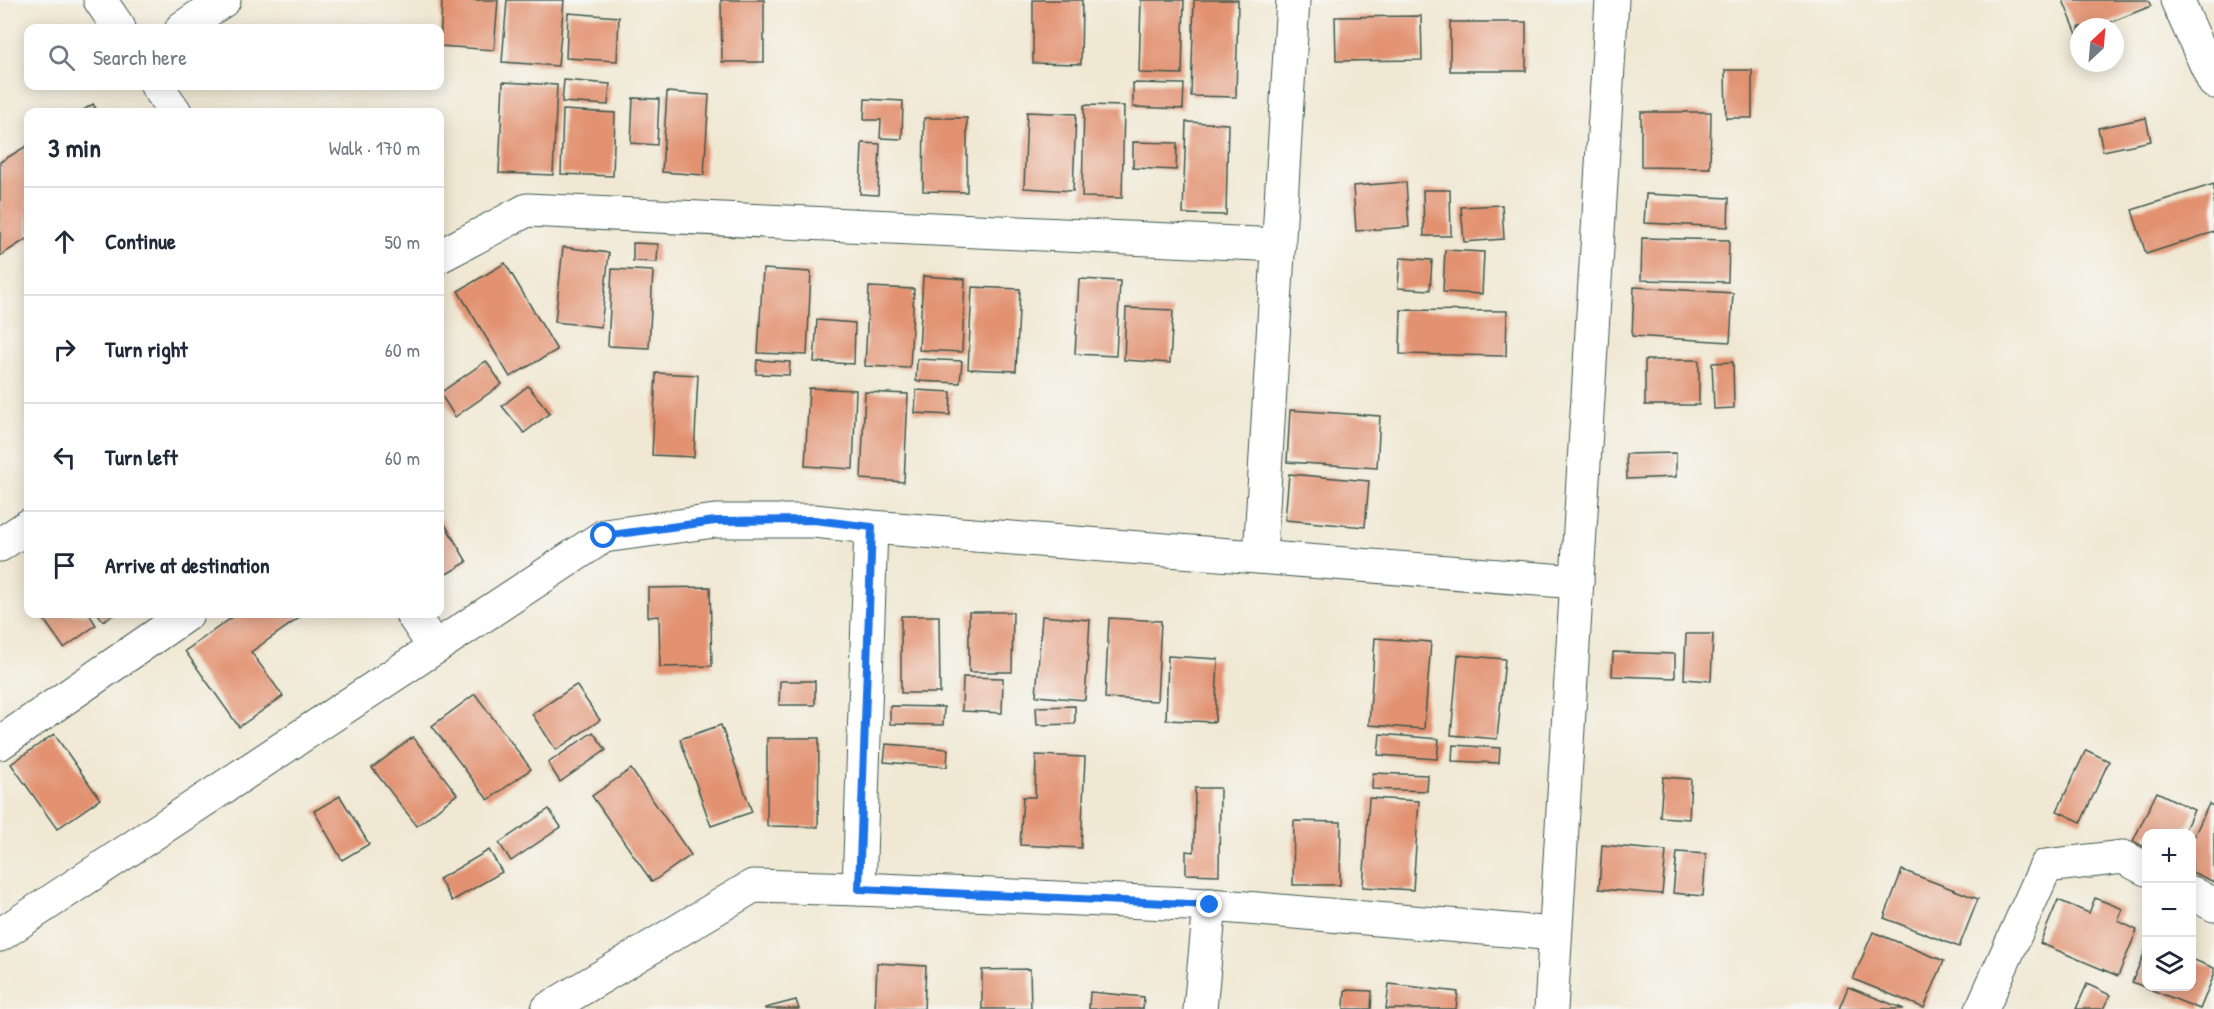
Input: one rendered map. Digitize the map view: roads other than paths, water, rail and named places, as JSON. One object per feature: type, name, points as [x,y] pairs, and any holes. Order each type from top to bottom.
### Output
[{"type":"street","points":[[100,0],[116,24]]},
{"type":"street","points":[[188,24],[224,0]]},
{"type":"street","points":[[1260,556],[1293,0]]},
{"type":"street","points":[[1551,1009],[1612,0]]},
{"type":"street","points":[[2177,0],[2214,82]]},
{"type":"street","points":[[160,90],[172,108]]},
{"type":"street","points":[[444,254],[527,210],[1279,244]]},
{"type":"street","points":[[0,935],[604,536],[715,521],[814,520],[872,527],[1577,582]]},
{"type":"street","points":[[859,889],[872,527]]},
{"type":"street","points":[[0,545],[24,529]]},
{"type":"street","points":[[0,743],[181,618]]},
{"type":"street","points":[[415,618],[435,648]]},
{"type":"street","points":[[1982,1009],[2046,866],[2123,857],[2142,867]]},
{"type":"street","points":[[548,1009],[753,886],[1210,905],[1555,934]]},
{"type":"street","points":[[2196,895],[2214,905]]},
{"type":"street","points":[[1200,1009],[1210,905]]}]
